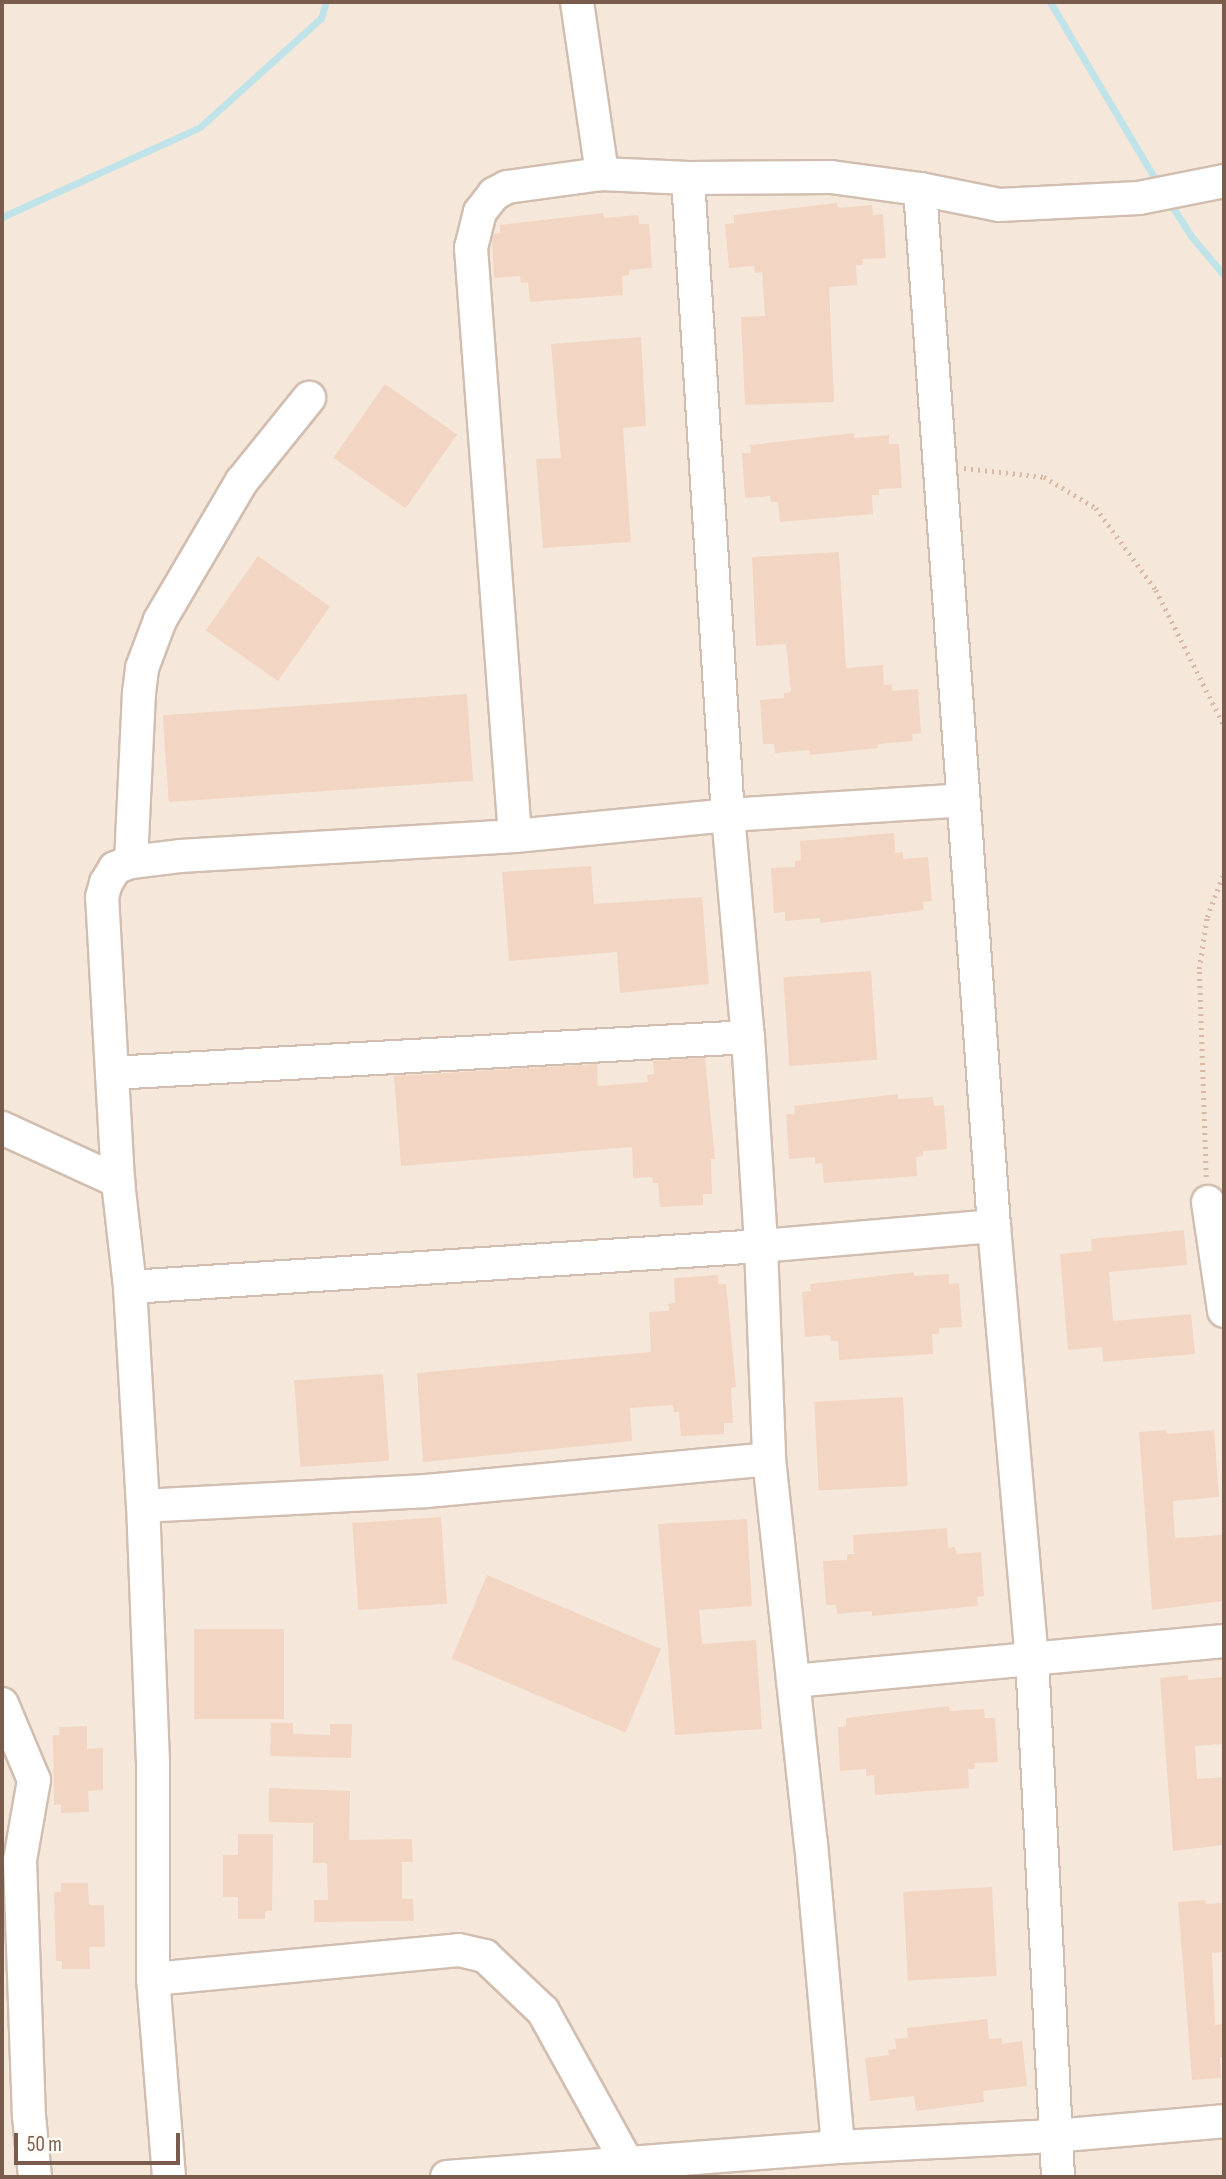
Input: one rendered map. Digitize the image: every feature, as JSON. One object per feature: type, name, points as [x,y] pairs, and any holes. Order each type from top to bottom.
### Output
[{"type":"street","points":[[577,2],[602,174]]},
{"type":"street","points":[[515,836],[471,248],[480,212],[494,194],[507,187],[602,174],[688,178],[831,177],[920,189],[999,205],[1139,198],[1224,181]]},
{"type":"street","points":[[688,178],[728,815],[748,1037],[761,1246],[769,1459],[838,2147]]},
{"type":"street","points":[[920,189],[994,1226],[1032,1658],[1058,2177]]},
{"type":"street","points":[[131,862],[142,668],[160,620],[242,481],[309,398]]},
{"type":"street","points":[[169,2177],[153,1979],[153,1763],[144,1506],[130,1287],[118,1181],[102,897],[116,868],[131,862],[180,856],[515,836],[728,815],[964,800]]},
{"type":"street","points":[[111,1073],[748,1037]]},
{"type":"street","points":[[2,1128],[118,1181]]},
{"type":"street","points":[[1208,1202],[1224,1311]]},
{"type":"street","points":[[130,1287],[761,1246],[994,1226]]},
{"type":"street","points":[[144,1506],[426,1491],[769,1459]]},
{"type":"street","points":[[793,1681],[1224,1642]]},
{"type":"street","points":[[2,1704],[34,1780],[20,1860],[13,1989],[35,2177]]},
{"type":"street","points":[[153,1979],[459,1950],[485,1956],[543,2011],[632,2171]]},
{"type":"street","points":[[447,2177],[632,2171],[838,2147],[1054,2136],[1224,2120]]},
{"type":"path","points":[[940,465],[1044,477],[1097,508],[1156,590],[1224,725]]},
{"type":"path","points":[[1208,1202],[1201,1084],[1199,969],[1207,917],[1224,873]]},
{"type":"shaded area","points":[[2,2],[1224,2],[1224,2177],[2,2177]]},
{"type":"building","points":[[837,203],[838,208],[872,205],[873,215],[883,214],[886,258],[862,259],[863,265],[856,265],[857,285],[829,287],[834,402],[745,405],[741,317],[765,316],[762,272],[755,273],[754,266],[729,268],[725,224],[734,223],[734,215]]},
{"type":"building","points":[[603,213],[604,218],[638,215],[639,224],[649,224],[652,268],[629,270],[629,275],[622,276],[623,295],[530,302],[528,282],[521,283],[520,276],[494,278],[492,240],[494,234],[500,233],[500,225]]},
{"type":"building","points":[[641,337],[646,426],[623,428],[631,542],[543,548],[536,459],[561,458],[551,344]]},
{"type":"building","points":[[385,384],[457,434],[405,508],[333,458]]},
{"type":"building","points":[[854,433],[854,438],[889,435],[889,444],[899,444],[902,488],[879,489],[879,495],[872,495],[873,514],[780,522],[778,502],[771,502],[770,496],[745,498],[742,453],[751,453],[750,445]]},
{"type":"building","points":[[839,552],[846,668],[883,665],[884,685],[892,684],[892,691],[918,689],[921,733],[912,734],[913,741],[878,744],[878,748],[810,755],[809,750],[775,753],[774,744],[763,744],[760,700],[784,698],[784,693],[791,692],[786,644],[756,646],[752,557]]},
{"type":"building","points":[[258,556],[330,606],[278,681],[206,631]]},
{"type":"building","points":[[467,694],[473,781],[169,802],[163,715]]},
{"type":"building","points":[[894,833],[895,853],[903,852],[903,859],[928,857],[932,901],[923,902],[924,910],[820,923],[820,918],[785,921],[785,912],[774,913],[771,868],[795,867],[795,861],[801,860],[800,841]]},
{"type":"building","points":[[591,866],[594,904],[702,897],[709,984],[620,993],[617,952],[509,961],[502,872]]},
{"type":"building","points":[[871,971],[877,1060],[789,1066],[783,977]]},
{"type":"building","points":[[705,1058],[715,1159],[711,1159],[712,1194],[703,1194],[703,1205],[660,1207],[658,1183],[653,1183],[652,1177],[633,1178],[632,1147],[401,1166],[394,1076],[597,1064],[598,1086],[648,1082],[647,1075],[654,1074],[653,1061]]},
{"type":"building","points":[[898,1094],[898,1099],[933,1097],[934,1106],[944,1105],[947,1149],[923,1151],[923,1156],[916,1157],[917,1176],[824,1183],[822,1163],[815,1164],[815,1157],[789,1159],[786,1114],[795,1114],[794,1106]]},
{"type":"building","points":[[1184,1230],[1187,1265],[1109,1272],[1113,1321],[1191,1314],[1195,1354],[1103,1362],[1102,1347],[1068,1350],[1060,1254],[1092,1251],[1091,1239]]},
{"type":"building","points":[[914,1272],[914,1276],[949,1274],[949,1284],[959,1283],[962,1327],[939,1328],[939,1334],[932,1334],[933,1354],[839,1360],[838,1341],[831,1341],[830,1335],[805,1337],[802,1292],[811,1291],[810,1284]]},
{"type":"building","points":[[718,1275],[718,1284],[726,1284],[736,1387],[731,1388],[733,1423],[724,1423],[724,1434],[681,1436],[679,1412],[674,1412],[673,1405],[630,1408],[632,1441],[423,1462],[417,1373],[651,1352],[649,1312],[669,1311],[668,1304],[675,1303],[674,1278]]},
{"type":"building","points":[[383,1374],[389,1461],[300,1467],[294,1380]]},
{"type":"building","points":[[903,1397],[908,1486],[819,1491],[814,1402]]},
{"type":"building","points":[[1166,1430],[1167,1434],[1214,1430],[1219,1497],[1173,1501],[1173,1504],[1175,1538],[1223,1535],[1224,1601],[1152,1610],[1139,1432]]},
{"type":"building","points":[[441,1517],[447,1604],[358,1610],[352,1523]]},
{"type":"building","points":[[747,1519],[752,1606],[699,1610],[702,1644],[756,1640],[762,1729],[675,1735],[658,1524]]},
{"type":"building","points":[[947,1528],[948,1548],[955,1547],[956,1554],[981,1552],[984,1596],[977,1597],[978,1606],[872,1616],[872,1611],[837,1614],[836,1605],[826,1605],[823,1561],[847,1560],[847,1554],[854,1554],[853,1535]]},
{"type":"building","points":[[487,1575],[661,1649],[625,1733],[451,1659]]},
{"type":"building","points":[[194,1629],[284,1629],[284,1719],[194,1719]]},
{"type":"building","points":[[1188,1675],[1188,1680],[1224,1677],[1224,1744],[1195,1746],[1197,1779],[1224,1777],[1224,1845],[1173,1851],[1160,1678]]},
{"type":"building","points":[[949,1706],[950,1711],[984,1709],[985,1718],[995,1718],[998,1762],[974,1763],[975,1769],[968,1769],[969,1788],[875,1795],[874,1775],[866,1776],[866,1769],[840,1771],[838,1727],[846,1726],[846,1718]]},
{"type":"building","points":[[271,1723],[293,1723],[293,1734],[330,1735],[330,1724],[352,1724],[351,1758],[270,1756]]},
{"type":"building","points":[[87,1726],[87,1749],[103,1748],[103,1790],[88,1791],[89,1812],[61,1813],[61,1804],[54,1805],[53,1735],[60,1735],[59,1727]]},
{"type":"building","points":[[269,1788],[350,1791],[349,1840],[412,1839],[413,1862],[402,1862],[402,1899],[413,1899],[414,1921],[314,1922],[314,1900],[328,1900],[327,1863],[313,1863],[313,1823],[269,1822]]},
{"type":"building","points":[[238,1834],[273,1834],[272,1911],[265,1911],[265,1919],[238,1919],[238,1897],[223,1897],[223,1855],[238,1855]]},
{"type":"building","points":[[61,1883],[88,1883],[89,1905],[104,1905],[105,1947],[89,1947],[90,1969],[62,1969],[62,1961],[56,1961],[54,1892],[61,1892]]},
{"type":"building","points":[[992,1887],[997,1976],[908,1981],[903,1892]]},
{"type":"building","points":[[1205,1900],[1206,1904],[1224,1903],[1224,1952],[1212,1953],[1215,2025],[1224,2024],[1224,2057],[1220,2057],[1221,2078],[1192,2080],[1178,1902]]},
{"type":"building","points":[[987,2019],[989,2039],[1002,2038],[1002,2044],[1022,2041],[1027,2086],[983,2091],[984,2102],[916,2111],[914,2096],[870,2101],[865,2058],[889,2055],[888,2050],[896,2049],[895,2039],[908,2038],[907,2028]]},
{"type":"waterway","points":[[2,217],[200,127],[321,18],[326,2]]},
{"type":"waterway","points":[[1050,2],[1158,184]]},
{"type":"waterway","points":[[1168,200],[1191,236],[1224,275]]}]
